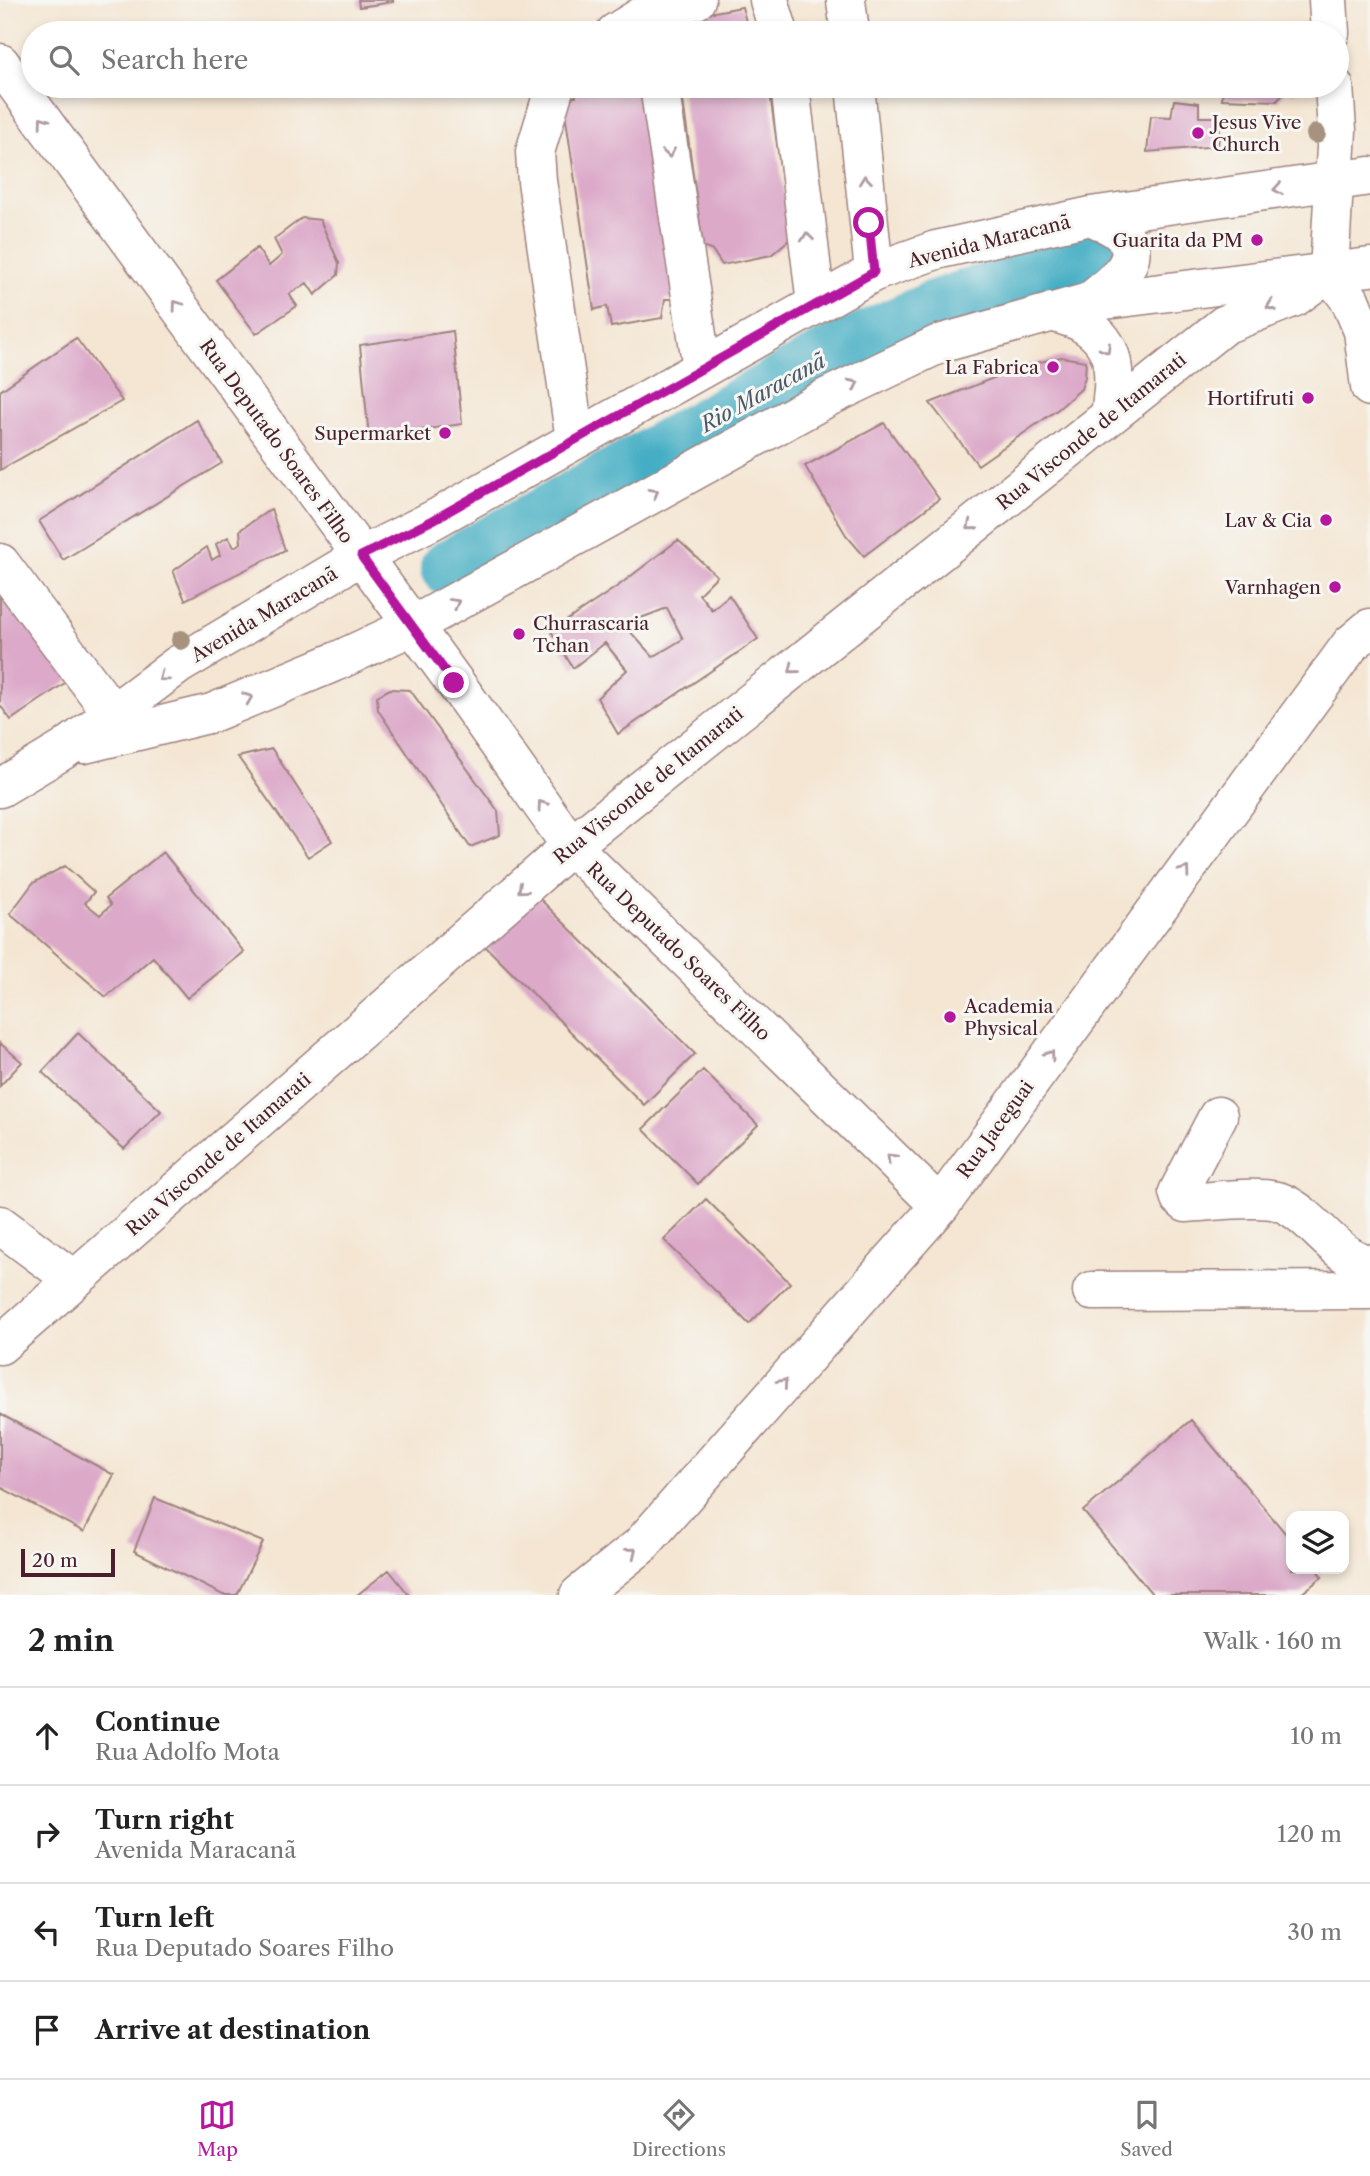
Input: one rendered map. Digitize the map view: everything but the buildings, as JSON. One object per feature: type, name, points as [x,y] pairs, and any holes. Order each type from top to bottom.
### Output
[{"type":"street","points":[[654,21],[696,0]]},
{"type":"street","points":[[769,0],[775,21]]},
{"type":"street","points":[[846,0],[849,21]]},
{"type":"street","points":[[1328,0],[1329,21]]},
{"type":"street","name":"Rua Deputado Soares Filho","points":[[0,63],[21,92]]},
{"type":"street","name":"Rua Deputado Soares Filho","points":[[26,98],[464,695],[571,846],[940,1206]]},
{"type":"street","points":[[552,98],[536,152],[536,171],[575,439]]},
{"type":"street","points":[[661,98],[702,369]]},
{"type":"street","points":[[791,98],[816,304]]},
{"type":"street","points":[[856,98],[874,272]]},
{"type":"street","points":[[1335,98],[1337,130],[1353,178],[1329,272],[1350,300],[1363,331],[1370,387]]},
{"type":"street","name":"Avenida Maracanã","points":[[0,788],[65,749],[178,665],[361,556],[433,520],[874,272],[936,250],[1091,216],[1353,178]]},
{"type":"street","points":[[1088,302],[1127,268],[1131,252],[1126,240],[1116,230],[1091,216]]},
{"type":"street","name":"Avenida Maracanã","points":[[65,749],[212,713],[337,662],[412,626],[828,397],[939,344],[1088,302],[1370,267]]},
{"type":"street","name":"Rua Visconde de Itamarati","points":[[0,1345],[571,846],[1224,325],[1295,298],[1329,272]]},
{"type":"street","points":[[1052,312],[1083,323],[1102,340],[1113,360],[1115,377],[1110,415]]},
{"type":"street","points":[[566,389],[610,421]]},
{"type":"street","points":[[0,563],[113,714]]},
{"type":"street","name":"Rua Jaceguai","points":[[579,1595],[640,1546],[940,1206],[1351,644],[1370,628]]},
{"type":"street","points":[[1218,1116],[1178,1192],[1180,1198],[1186,1203],[1270,1199],[1284,1204],[1357,1262],[1370,1265]]},
{"type":"street","points":[[0,1225],[75,1280]]},
{"type":"street","points":[[1092,1291],[1370,1290]]},
{"type":"waterway","name":"Rio Maracanã","points":[[448,568],[838,351],[937,307],[1094,256]]},
{"type":"place","name":"Jesus Vive Church","points":[[1198,133]]},
{"type":"place","name":"Guarita da PM","points":[[1257,240]]},
{"type":"place","name":"La Fabrica","points":[[1053,367]]},
{"type":"place","name":"Hortifruti","points":[[1308,398]]},
{"type":"place","name":"Supermarket","points":[[445,433]]},
{"type":"place","name":"Lav & Cia","points":[[1326,520]]},
{"type":"place","name":"Varnhagen","points":[[1335,587]]},
{"type":"place","name":"Churrascaria Tchan","points":[[519,634]]},
{"type":"place","name":"Academia Physical","points":[[950,1017]]},
{"type":"route","points":[[454,683],[361,556],[433,520],[874,272],[869,223]]}]
